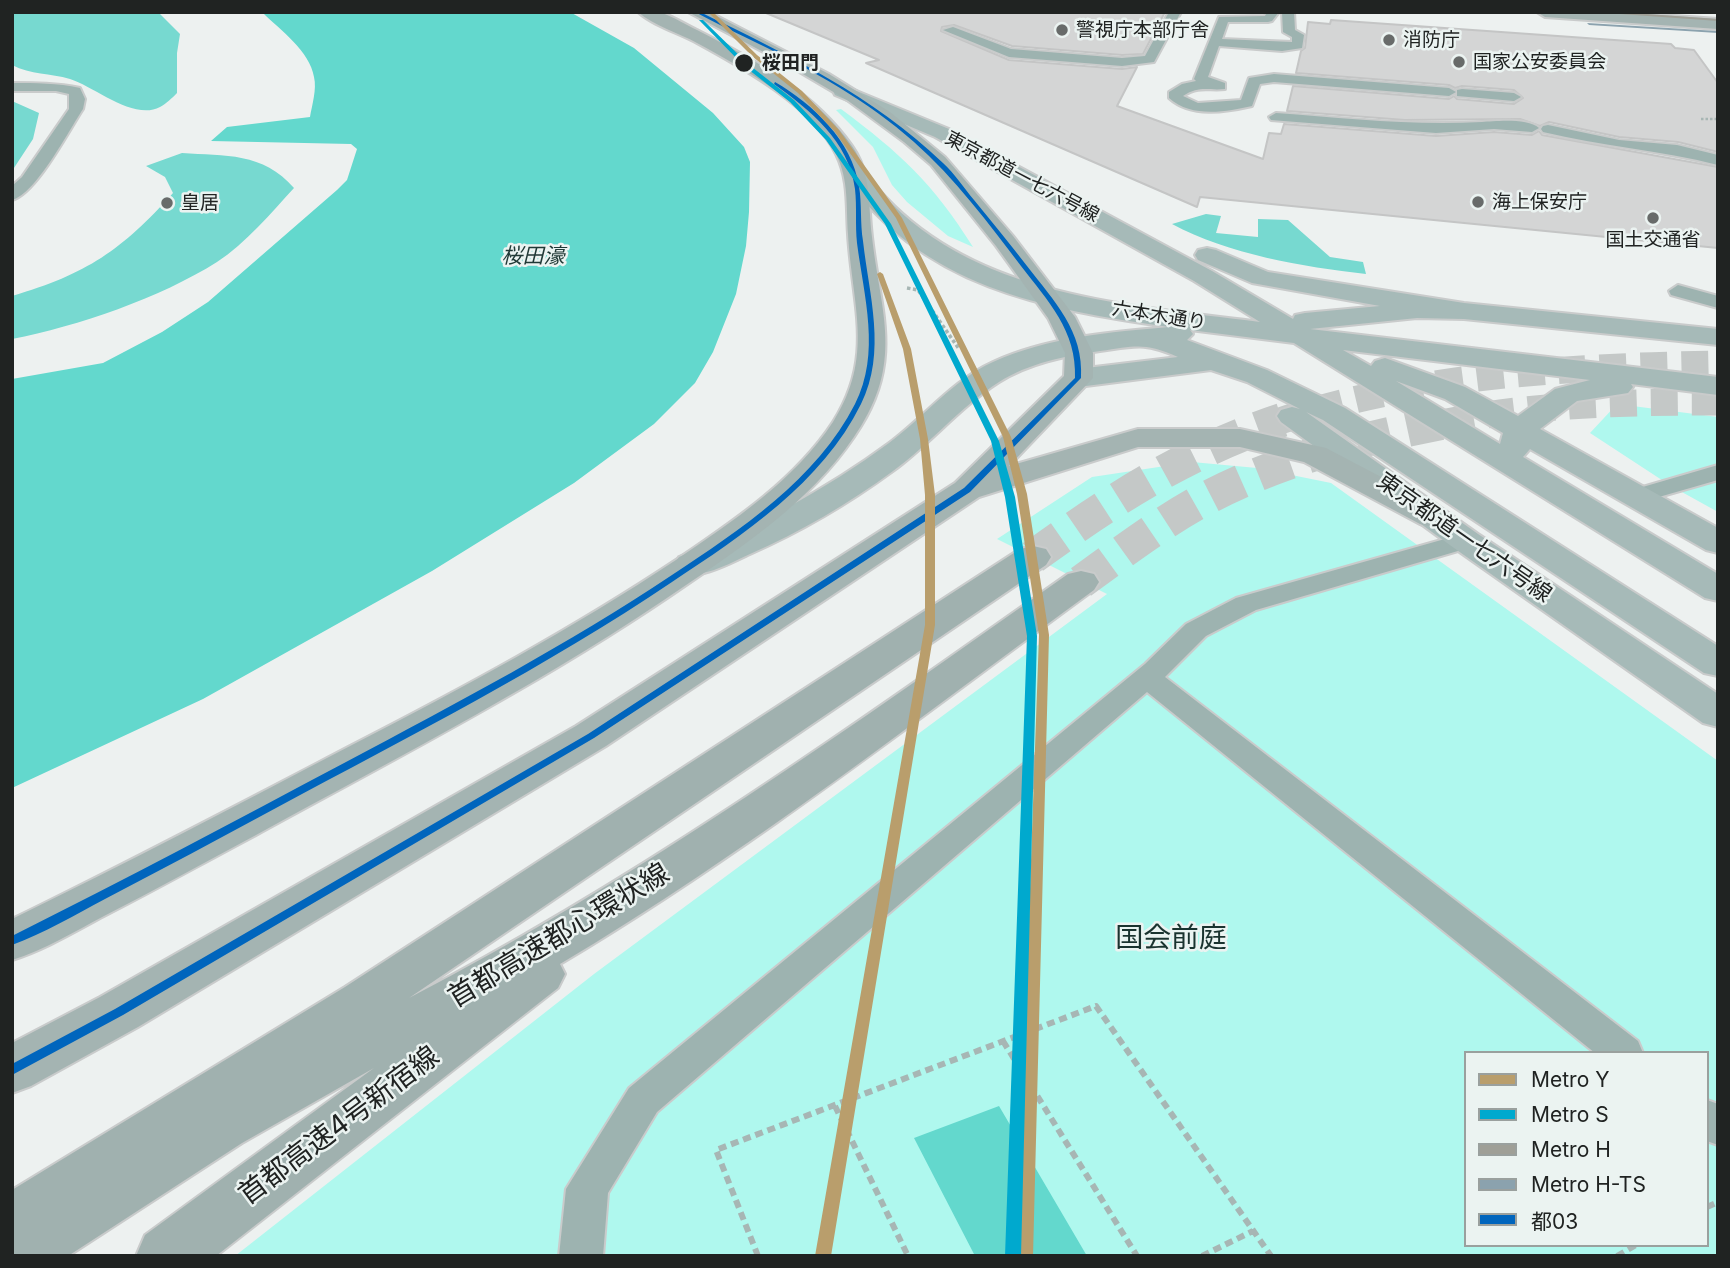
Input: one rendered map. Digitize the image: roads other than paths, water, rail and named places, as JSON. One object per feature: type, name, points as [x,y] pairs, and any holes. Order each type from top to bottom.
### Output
[{"type":"highway","points":[[12,942],[515,678],[691,566],[742,530],[804,476],[839,436],[860,402],[874,357],[870,286],[860,243],[856,176],[837,140],[811,111],[784,88],[744,62],[646,12]]},
{"type":"highway","points":[[695,12],[793,61],[898,127],[941,163],[1046,296],[1077,362],[967,490]]},
{"type":"highway","points":[[1548,12],[1718,24]]},
{"type":"highway","points":[[12,1070],[119,1012],[591,736],[967,490],[1138,438],[1240,438],[1315,455],[1432,517]]},
{"type":"highway","name":"首都高速都心環状線","points":[[12,1223],[363,1002],[1033,557]]},
{"type":"highway","name":"首都高速都心環状線","points":[[16,1256],[100,1200],[251,1109],[503,972],[606,912],[712,844],[1081,582]]},
{"type":"highway","name":"首都高速4号新宿線","points":[[167,1256],[712,844]]},
{"type":"main road","name":"東京都道一七六号線","points":[[842,90],[942,133],[1203,276],[1296,349],[1347,357],[1455,393],[1718,543]]},
{"type":"main road","points":[[1002,164],[1069,189],[1218,261],[1261,278],[1464,311],[1718,337]]},
{"type":"main road","name":"六本木通り","points":[[856,176],[894,220],[924,246],[957,264],[1046,296],[1155,317],[1236,328]]},
{"type":"main road","name":"東京都道一七六号線","points":[[1046,296],[1257,376],[1334,414],[1718,664]]},
{"type":"main road","points":[[1296,349],[1362,315],[1417,310],[1464,311]]},
{"type":"main road","points":[[691,566],[749,544],[830,500],[909,444],[992,374],[1021,361],[1077,362],[1154,336],[1236,328],[1296,349],[1334,414]]},
{"type":"main road","name":"六本木通り","points":[[1077,362],[1105,373],[1296,349],[1500,360],[1718,386]]},
{"type":"main road","name":"六本木通り","points":[[1347,357],[1500,360]]},
{"type":"main road","name":"東京都道一七六号線","points":[[1347,357],[1526,472],[1718,590]]},
{"type":"main road","name":"東京都道一七六号線","points":[[1212,361],[1302,422],[1466,541],[1718,714]]},
{"type":"main road","points":[[1526,472],[1513,448],[1520,429],[1566,394],[1578,390],[1630,387],[1718,395]]},
{"type":"lane","points":[[949,30],[1009,52],[1122,62],[1150,59],[1175,12]]},
{"type":"lane","points":[[1273,12],[1268,19],[1223,19],[1201,79],[1213,85],[1187,87],[1174,95],[1177,100],[1191,105],[1230,107],[1247,103],[1254,81],[1274,78],[1514,97]]},
{"type":"lane","points":[[1214,42],[1282,47],[1298,45],[1298,36],[1289,32],[1288,12]]},
{"type":"lane","points":[[12,88],[56,87],[75,91],[78,99],[76,109],[28,180],[12,195]]},
{"type":"lane","points":[[1252,90],[1431,104]]},
{"type":"lane","points":[[1276,117],[1436,129],[1494,125],[1540,128],[1619,144],[1677,150],[1718,158]]},
{"type":"lane","points":[[1678,291],[1718,302]]},
{"type":"lane","points":[[1638,496],[1718,472]]},
{"type":"lane","points":[[581,1256],[587,1189],[643,1100],[1147,677],[1196,630],[1245,604],[1466,541]]},
{"type":"lane","points":[[1147,677],[1621,1051]]},
{"type":"water","name":"桜田濠","points":[[262,12],[570,12],[634,48],[713,113],[744,147],[750,162],[749,212],[746,246],[736,294],[713,352],[695,383],[654,424],[574,483],[432,571],[203,699],[12,788],[12,379],[103,363],[162,332],[208,302],[347,180],[357,149],[351,144],[211,141],[227,127],[310,117],[315,87],[307,58]]},
{"type":"water","points":[[999,1106],[1087,1256],[975,1256],[914,1138]]},
{"type":"tunnel","points":[[1277,422],[1385,393],[1440,383],[1550,371],[1718,364]]},
{"type":"tunnel","points":[[1447,422],[1514,411],[1582,405],[1718,402]]},
{"type":"tunnel","points":[[1033,557],[1092,515],[1152,478],[1215,446],[1282,420]]},
{"type":"tunnel","points":[[1081,582],[1170,519],[1231,486],[1325,451],[1456,420]]},
{"type":"metro line","name":"Y","points":[[710,12],[755,56],[800,92],[837,131],[899,218],[1007,437],[1022,494],[1044,635],[1025,1256]]},
{"type":"metro line","name":"H","points":[[1594,12],[1718,20]]},
{"type":"metro line","name":"S","points":[[701,21],[746,65],[792,101],[828,139],[888,224],[995,441],[1010,497],[1032,636],[1013,1256]]},
{"type":"metro line","name":"H-TS","points":[[1589,24],[1717,32]]},
{"type":"metro line","name":"Y","points":[[823,1256],[930,625],[930,495],[924,439],[907,349],[880,274]]},
{"type":"place","name":"警視庁本部庁舎","points":[[1062,30]]},
{"type":"place","name":"消防庁","points":[[1389,40]]},
{"type":"place","name":"国家公安委員会","points":[[1459,62]]},
{"type":"place","name":"桜田門","points":[[744,63]]},
{"type":"place","name":"海上保安庁","points":[[1478,202]]},
{"type":"place","name":"皇居","points":[[167,203]]},
{"type":"place","name":"国土交通省","points":[[1653,218]]},
{"type":"park label","name":"国会前庭","points":[[1171,939]]}]
